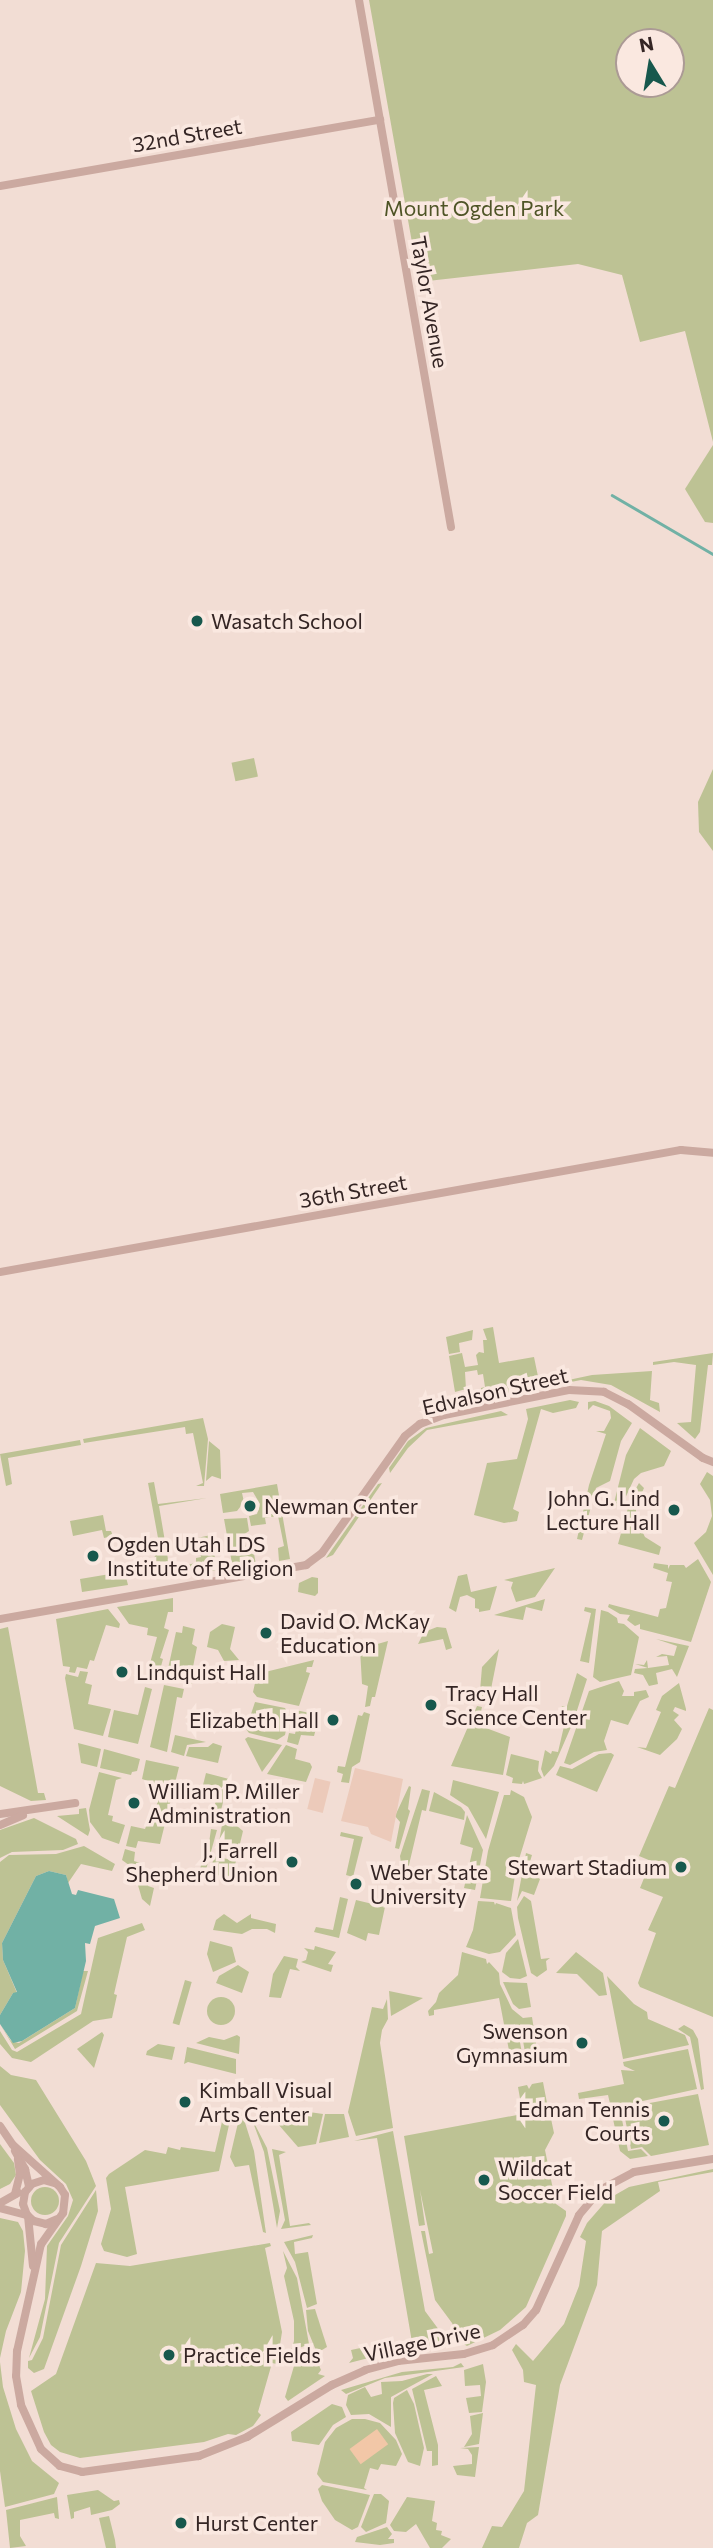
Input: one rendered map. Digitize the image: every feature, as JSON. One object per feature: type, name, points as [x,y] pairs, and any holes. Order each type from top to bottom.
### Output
[{"type":"street","name":"Taylor Avenue","points":[[359,0],[451,527]]},
{"type":"street","name":"32nd Street","points":[[0,186],[380,120]]},
{"type":"street","name":"36th Street","points":[[0,1272],[681,1150],[713,1153]]},
{"type":"street","name":"Edvalson Street","points":[[0,1619],[306,1565],[322,1553],[405,1436],[420,1424],[444,1415],[569,1390],[604,1392],[628,1404],[702,1458],[713,1462]]},
{"type":"street","points":[[0,1814],[30,1812],[75,1803]]},
{"type":"street","points":[[0,1825],[30,1812]]},
{"type":"street","points":[[0,2126],[25,2169],[28,2188],[23,2200],[33,2280]]},
{"type":"street","points":[[14,2148],[57,2184],[66,2200],[60,2217],[41,2244],[33,2280]]},
{"type":"street","points":[[14,2148],[20,2174],[15,2194]]},
{"type":"street","name":"Village Drive","points":[[33,2280],[17,2351],[19,2396],[41,2449],[53,2462],[68,2470],[134,2467],[199,2456],[247,2437],[332,2385],[365,2370],[398,2361],[464,2354],[493,2345],[523,2325],[536,2310],[579,2215],[600,2190],[634,2172],[713,2159]]},
{"type":"street","points":[[0,2203],[40,2181],[57,2184]]},
{"type":"street","points":[[0,2208],[46,2224],[60,2217]]},
{"type":"green space","name":"Mount Ogden Park","points":[[369,0],[713,0],[713,442],[685,331],[640,342],[622,275],[578,264],[419,282]]},
{"type":"green space","points":[[713,445],[713,523],[705,522],[685,489]]},
{"type":"green space","points":[[254,758],[258,777],[235,781],[232,763]]},
{"type":"green space","points":[[713,769],[713,851],[699,832],[698,802]]},
{"type":"green space","points":[[493,1327],[499,1363],[534,1357],[540,1386],[592,1375],[652,1371],[650,1400],[659,1403],[660,1412],[611,1385],[581,1380],[457,1404],[456,1396],[481,1393],[481,1388],[485,1387],[483,1374],[478,1375],[477,1370],[465,1372],[466,1389],[455,1392],[449,1356],[462,1353],[465,1367],[478,1365],[476,1355],[479,1352],[484,1353],[483,1340],[487,1340],[483,1329]]},
{"type":"green space","points":[[473,1330],[472,1340],[459,1343],[460,1352],[449,1354],[446,1337]]},
{"type":"green space","points":[[713,1353],[712,1365],[708,1365],[700,1432],[695,1439],[677,1423],[691,1422],[696,1365],[674,1362],[653,1365],[653,1362]]},
{"type":"green space","points":[[570,1400],[579,1402],[576,1408],[553,1413],[541,1409],[513,1509],[519,1512],[517,1521],[504,1523],[474,1515],[487,1463],[517,1459],[528,1419],[526,1409]]},
{"type":"green space","points":[[595,1401],[609,1406],[632,1423],[621,1441],[610,1481],[596,1488],[582,1540],[577,1539],[589,1485],[606,1434],[596,1431],[604,1431],[611,1418],[610,1411],[593,1405],[588,1410],[588,1402]]},
{"type":"green space","points":[[501,1411],[508,1415],[427,1430],[408,1448],[390,1473],[389,1468],[408,1441],[426,1428]]},
{"type":"green space","points":[[203,1418],[208,1439],[204,1486],[196,1486],[203,1483],[193,1433],[186,1434],[185,1427],[84,1443],[83,1439]]},
{"type":"green space","points":[[640,1428],[671,1451],[664,1466],[641,1473],[634,1479],[622,1505],[613,1507],[626,1455]]},
{"type":"green space","points":[[80,1440],[81,1445],[8,1458],[12,1484],[6,1486],[0,1454]]},
{"type":"green space","points":[[209,1441],[220,1450],[221,1479],[212,1476],[206,1481]]},
{"type":"green space","points":[[707,1472],[713,1476],[713,1575],[694,1543],[706,1532],[712,1516],[710,1500],[700,1484]]},
{"type":"green space","points":[[154,1482],[158,1504],[207,1498],[159,1506],[171,1577],[163,1579],[155,1570],[153,1559],[160,1549],[148,1483]]},
{"type":"green space","points":[[382,1483],[333,1555],[326,1558],[378,1484]]},
{"type":"green space","points":[[639,1483],[644,1488],[636,1506],[636,1519],[645,1537],[661,1547],[659,1555],[618,1544],[631,1497]]},
{"type":"green space","points":[[277,1484],[290,1559],[279,1561],[278,1548],[284,1546],[278,1516],[265,1518],[266,1524],[251,1526],[249,1516],[257,1514],[260,1504],[253,1492],[242,1493],[244,1502],[237,1511],[223,1513],[220,1494]]},
{"type":"green space","points":[[103,1515],[106,1531],[111,1531],[113,1536],[104,1538],[102,1530],[73,1536],[70,1521]]},
{"type":"green space","points":[[247,1518],[249,1531],[243,1535],[246,1549],[253,1548],[256,1565],[233,1569],[224,1519]]},
{"type":"green space","points":[[211,1535],[217,1570],[187,1573],[186,1565],[196,1563],[196,1558],[201,1557],[197,1538]]},
{"type":"green space","points":[[698,1559],[711,1582],[691,1642],[640,1629],[640,1624],[635,1626],[627,1620],[630,1615],[620,1614],[608,1607],[609,1604],[658,1617],[660,1609],[666,1608],[672,1582],[666,1581],[668,1573],[653,1568],[654,1563],[668,1565],[668,1569],[670,1565],[684,1565],[686,1568]]},
{"type":"green space","points":[[555,1568],[535,1597],[516,1602],[511,1588],[513,1582],[504,1580]]},
{"type":"green space","points":[[110,1574],[116,1578],[126,1577],[128,1585],[82,1592],[80,1579]]},
{"type":"green space","points":[[467,1574],[471,1592],[497,1586],[490,1610],[479,1612],[479,1609],[475,1608],[475,1599],[467,1595],[460,1597],[456,1612],[449,1608],[458,1576]]},
{"type":"green space","points":[[312,1577],[318,1578],[318,1593],[315,1596],[298,1592],[299,1583]]},
{"type":"green space","points":[[173,1598],[173,1612],[168,1612],[164,1628],[169,1630],[160,1658],[163,1659],[160,1670],[149,1667],[157,1637],[147,1635],[148,1628],[129,1624],[117,1607]]},
{"type":"green space","points":[[545,1599],[542,1611],[526,1607],[523,1620],[494,1615]]},
{"type":"green space","points":[[585,1607],[596,1609],[589,1663],[580,1661],[591,1613],[584,1611]]},
{"type":"green space","points":[[108,1609],[120,1624],[119,1628],[106,1625],[94,1661],[90,1660],[87,1669],[77,1667],[75,1673],[69,1672],[70,1667],[63,1666],[56,1619]]},
{"type":"green space","points":[[601,1610],[617,1618],[618,1623],[624,1624],[639,1637],[631,1675],[600,1682],[593,1677]]},
{"type":"green space","points":[[222,1624],[235,1627],[230,1649],[239,1660],[224,1661],[218,1650],[207,1647],[210,1632]]},
{"type":"green space","points":[[183,1626],[195,1629],[192,1644],[197,1647],[193,1667],[202,1670],[201,1677],[191,1684],[166,1678],[176,1632],[182,1633]]},
{"type":"green space","points":[[8,1627],[38,1793],[44,1793],[46,1800],[31,1801],[0,1786],[0,1629]]},
{"type":"green space","points":[[437,1627],[446,1628],[452,1648],[446,1650],[443,1639],[418,1644],[424,1632]]},
{"type":"green space","points":[[656,1639],[689,1646],[677,1677],[672,1669],[656,1673],[658,1684],[649,1686],[643,1675],[634,1673],[635,1669],[669,1665],[667,1656],[656,1657],[662,1654],[674,1656],[677,1646]]},
{"type":"green space","points":[[388,1641],[375,1697],[372,1697],[370,1706],[365,1707],[368,1686],[362,1684],[360,1649]]},
{"type":"green space","points":[[499,1649],[488,1704],[479,1703],[482,1667]]},
{"type":"green space","points":[[314,1660],[312,1667],[307,1667],[306,1672],[310,1673],[299,1706],[257,1697],[253,1692],[257,1674]]},
{"type":"green space","points":[[80,1671],[88,1672],[85,1683],[92,1685],[88,1704],[111,1709],[103,1736],[74,1729],[65,1678],[66,1674],[78,1677]]},
{"type":"green space","points":[[577,1673],[587,1679],[574,1720],[554,1766],[544,1777],[541,1769],[545,1750],[551,1754],[552,1751],[558,1752],[565,1722],[565,1718],[559,1716],[562,1706],[567,1706]]},
{"type":"green space","points":[[619,1681],[624,1691],[622,1696],[634,1696],[634,1692],[646,1690],[649,1697],[640,1701],[628,1725],[611,1720],[604,1741],[607,1750],[594,1752],[570,1765],[564,1763],[589,1691]]},
{"type":"green space","points":[[679,1683],[686,1711],[675,1707],[673,1711],[679,1715],[674,1720],[682,1729],[677,1739],[660,1755],[637,1747],[646,1748],[661,1712],[656,1710],[662,1696]]},
{"type":"green space","points":[[164,1685],[184,1689],[182,1698],[177,1697],[167,1752],[150,1747]]},
{"type":"green space","points":[[145,1687],[152,1689],[138,1744],[108,1737],[114,1710],[138,1715]]},
{"type":"green space","points":[[255,1702],[285,1708],[289,1715],[285,1735],[277,1740],[249,1733],[246,1729]]},
{"type":"green space","points":[[477,1706],[482,1707],[478,1725],[510,1737],[503,1775],[451,1766]]},
{"type":"green space","name":"Stewart Stadium","points":[[709,1708],[713,1710],[713,2017],[640,1987],[638,1983],[656,1933],[648,1930],[663,1897],[640,1888],[651,1861],[639,1856],[669,1786],[675,1788]]},
{"type":"green space","points":[[295,1710],[310,1713],[308,1723],[317,1725],[314,1736],[301,1735],[298,1745],[287,1742],[289,1733],[295,1734],[298,1721],[292,1719]]},
{"type":"green space","points":[[364,1712],[370,1714],[360,1762],[352,1767],[349,1783],[341,1782],[343,1774],[337,1772],[338,1766],[345,1767],[358,1715],[362,1716]]},
{"type":"green space","points":[[175,1735],[206,1742],[187,1745],[184,1756],[171,1752]]},
{"type":"green space","points":[[248,1737],[282,1745],[262,1772],[245,1739]]},
{"type":"green space","points":[[78,1743],[101,1749],[97,1767],[81,1763]]},
{"type":"green space","points":[[213,1743],[222,1746],[218,1763],[186,1756],[189,1747],[208,1747]]},
{"type":"green space","points":[[286,1745],[297,1749],[295,1759],[310,1763],[312,1767],[306,1782],[267,1774]]},
{"type":"green space","points":[[104,1749],[140,1759],[137,1771],[131,1775],[100,1768]]},
{"type":"green space","points":[[511,1754],[539,1761],[538,1771],[542,1778],[524,1784],[523,1781],[522,1784],[512,1783],[513,1778],[506,1775]]},
{"type":"green space","points":[[599,1754],[614,1755],[597,1792],[556,1775],[560,1766],[572,1769]]},
{"type":"green space","points":[[146,1760],[179,1767],[160,1844],[138,1841],[136,1848],[126,1846],[131,1826],[145,1829],[147,1824],[152,1825],[160,1791],[156,1790],[157,1784],[142,1779]]},
{"type":"green space","points":[[99,1772],[122,1778],[116,1780],[108,1815],[113,1816],[112,1821],[125,1825],[119,1844],[102,1838],[90,1822],[89,1810]]},
{"type":"green space","points":[[206,1773],[229,1779],[220,1814],[213,1812],[219,1788],[203,1785]]},
{"type":"green space","points":[[453,1780],[499,1792],[486,1839],[468,1807],[450,1795]]},
{"type":"green space","points":[[409,1786],[410,1811],[399,1849],[395,1848],[400,1822],[395,1816]]},
{"type":"green space","points":[[422,1789],[430,1791],[426,1811],[422,1810],[408,1869],[407,1864],[401,1863],[400,1856]]},
{"type":"green space","points":[[511,1790],[524,1797],[532,1817],[516,1869],[511,1901],[480,1898],[488,1851],[504,1795],[510,1795]]},
{"type":"green space","points":[[434,1792],[461,1807],[465,1812],[464,1820],[429,1811]]},
{"type":"green space","points":[[86,1808],[90,1830],[88,1836],[57,1816],[79,1814],[79,1809]]},
{"type":"green space","points":[[467,1815],[483,1850],[475,1890],[464,1888],[473,1848],[460,1844]]},
{"type":"green space","points":[[34,1818],[76,1839],[78,1844],[63,1850],[12,1852],[0,1858],[0,1830]]},
{"type":"green space","points":[[223,1819],[231,1821],[243,1831],[238,1852],[218,1848]]},
{"type":"green space","points":[[211,1829],[217,1830],[202,1884],[197,1883],[203,1856],[207,1857]]},
{"type":"green space","points":[[341,1832],[363,1837],[353,1877],[346,1875],[354,1839],[340,1836]]},
{"type":"green space","points":[[84,1846],[115,1864],[112,1871],[81,1864],[68,1883],[66,1875],[49,1871],[36,1876],[2,1943],[3,1960],[17,1993],[13,1993],[0,2015],[0,1862],[9,1855],[56,1854]]},
{"type":"green space","points":[[125,1849],[135,1852],[134,1861],[140,1863],[139,1869],[152,1872],[148,1886],[154,1888],[150,1906],[142,1899],[133,1868],[122,1860]]},
{"type":"green space","points":[[526,1853],[532,1855],[529,1865],[539,1869],[536,1877],[540,1879],[534,1895],[522,1891],[517,1901]]},
{"type":"green space","points":[[214,1856],[236,1861],[232,1876],[214,1875],[209,1879]]},
{"type":"green space","points":[[524,1896],[531,1901],[541,1959],[550,1958],[546,1961],[547,1970],[537,1977],[531,1973],[518,1918],[517,1907]]},
{"type":"green space","points":[[340,1897],[348,1899],[339,1938],[314,1932],[316,1927],[333,1930]]},
{"type":"green space","points":[[356,1900],[385,1907],[379,1935],[368,1933],[366,1941],[347,1933]]},
{"type":"green space","points":[[478,1901],[494,1902],[495,1905],[496,1903],[511,1908],[516,1935],[500,1952],[489,1954],[466,1947],[473,1930]]},
{"type":"green space","points":[[224,1914],[237,1923],[251,1914],[251,1918],[276,1924],[275,1933],[267,1929],[252,1929],[242,1934],[213,1930],[216,1920]]},
{"type":"green space","points":[[142,1923],[145,1930],[127,1937],[114,1994],[117,1995],[112,2018],[93,2021],[31,2062],[12,2058],[0,2044],[0,2031],[12,2050],[17,2052],[81,2014],[98,1938]]},
{"type":"green space","points":[[518,1939],[527,1976],[520,1979],[510,1978],[502,1972],[506,1953]]},
{"type":"green space","points":[[210,1941],[232,1947],[236,1962],[213,1972],[207,1954]]},
{"type":"green space","points":[[315,1946],[336,1952],[328,1964],[333,1965],[331,1972],[301,1962],[306,1960],[308,1952],[304,1948],[314,1950]]},
{"type":"green space","points":[[462,1952],[486,1959],[487,1964],[489,1962],[499,1973],[500,1984],[512,2009],[523,2018],[532,2017],[538,2056],[526,2058],[522,2035],[518,2031],[523,2059],[511,2061],[499,1998],[434,2010],[434,2015],[429,2016],[428,2011],[436,2002],[439,1993],[458,1975]]},
{"type":"green space","points":[[576,1952],[603,1973],[607,1995],[599,1996],[577,1974],[556,1973]]},
{"type":"green space","points":[[284,1956],[298,1959],[296,1967],[300,1971],[290,1969],[281,1998],[269,1997],[273,1974]]},
{"type":"green space","points":[[238,1965],[249,1972],[242,1993],[216,1983],[219,1976]]},
{"type":"green space","points":[[83,1971],[88,1971],[77,2011],[15,2049],[0,2024],[11,2041],[19,2043],[75,2008]]},
{"type":"green space","points":[[607,1976],[634,2004],[647,2012],[648,2019],[685,2035],[689,2045],[623,2059]]},
{"type":"green space","points":[[185,1980],[192,1982],[179,2025],[173,2023]]},
{"type":"green space","points":[[503,1982],[527,1983],[531,2007],[519,2009],[513,2004]]},
{"type":"green space","points":[[389,1991],[423,1998],[391,2016]]},
{"type":"green space","points":[[221,1997],[231,2001],[235,2011],[231,2021],[221,2025],[211,2021],[207,2011],[211,2001]]},
{"type":"green space","points":[[387,1999],[388,2019],[382,2030],[380,2043],[393,2128],[356,2136],[348,2112],[372,2007],[383,2009]]},
{"type":"green space","points":[[684,2025],[693,2030],[698,2039],[704,2089],[701,2090],[690,2037],[678,2029]]},
{"type":"green space","points":[[102,2032],[104,2035],[94,2068],[77,2049]]},
{"type":"green space","points":[[237,2035],[240,2037],[239,2054],[196,2043],[209,2037],[224,2040]]},
{"type":"green space","points":[[158,2044],[175,2047],[172,2060],[146,2055],[147,2051]]},
{"type":"green space","points":[[187,2047],[236,2059],[236,2074],[188,2062],[184,2064]]},
{"type":"green space","name":"Edman Tennis Courts","points":[[688,2049],[697,2089],[611,2108],[608,2095],[579,2099],[578,2093],[624,2084],[621,2070],[635,2071],[624,2066],[623,2062]]},
{"type":"green space","points":[[0,2066],[11,2075],[36,2080],[86,2161],[96,2186],[59,2243],[40,2337],[29,2358],[45,2299],[47,2246],[68,2216],[73,2200],[66,2184],[40,2160],[0,2105]]},
{"type":"green space","points":[[543,2082],[547,2103],[522,2110],[518,2087],[527,2085],[529,2089],[532,2084]]},
{"type":"green space","name":"Edman Tennis Courts","points":[[698,2094],[709,2145],[651,2156],[642,2147],[631,2149],[623,2108]]},
{"type":"green space","points":[[225,2109],[232,2111],[219,2171],[125,2187],[137,2254],[127,2257],[104,2251],[101,2244],[111,2209],[106,2178],[109,2174],[145,2150],[166,2154],[168,2147],[180,2150],[181,2147],[215,2152]]},
{"type":"green space","points":[[288,2109],[323,2114],[316,2144],[298,2147],[278,2124],[279,2114]]},
{"type":"green space","name":"Wildcat Soccer Field","points":[[549,2109],[554,2133],[545,2150],[556,2204],[566,2211],[566,2216],[526,2307],[500,2330],[467,2346],[460,2342],[452,2323],[435,2300],[421,2231],[425,2231],[429,2254],[433,2253],[420,2190],[425,2225],[419,2226],[404,2136]]},
{"type":"green space","points":[[620,2109],[628,2151],[641,2149],[648,2156],[630,2159],[620,2151],[611,2110]]},
{"type":"green space","points":[[241,2110],[254,2151],[266,2233],[263,2232],[249,2165],[235,2167],[230,2157]]},
{"type":"green space","points":[[325,2114],[344,2114],[349,2137],[319,2143]]},
{"type":"green space","points":[[251,2117],[267,2148],[280,2211],[277,2228],[264,2152]]},
{"type":"green space","points":[[393,2131],[425,2311],[442,2334],[444,2341],[441,2346],[413,2348],[377,2138],[354,2141]]},
{"type":"green space","points":[[0,2144],[14,2163],[16,2175],[10,2184],[0,2189]]},
{"type":"green space","points":[[272,2149],[286,2152],[279,2155],[290,2226],[311,2225],[281,2229],[285,2220]]},
{"type":"green space","points":[[713,2169],[713,2172],[658,2182],[660,2191],[602,2231],[597,2285],[560,2385],[538,2515],[527,2523],[519,2548],[482,2548],[492,2526],[502,2527],[524,2491],[536,2385],[524,2382],[523,2370],[512,2350],[516,2344],[533,2361],[564,2324],[579,2286],[586,2241],[580,2237],[587,2223],[608,2199],[629,2187]]},
{"type":"green space","points":[[45,2187],[55,2191],[59,2201],[55,2211],[45,2215],[35,2211],[31,2201],[35,2191]]},
{"type":"green space","points":[[96,2190],[98,2211],[81,2266],[44,2369],[34,2373],[28,2368],[28,2361],[32,2360],[43,2338],[61,2245]]},
{"type":"green space","points":[[0,2218],[18,2222],[23,2231],[25,2251],[21,2292],[6,2331],[0,2358]]},
{"type":"green space","points":[[313,2235],[312,2238],[294,2242],[295,2254],[308,2252],[317,2304],[307,2308],[295,2262],[284,2242]]},
{"type":"green space","name":"Practice Fields","points":[[270,2243],[271,2246],[265,2248],[282,2332],[277,2364],[272,2363],[258,2412],[261,2415],[253,2426],[236,2435],[228,2434],[204,2442],[80,2458],[60,2452],[51,2445],[31,2391],[56,2374],[96,2263],[130,2266]]},
{"type":"green space","points":[[283,2251],[297,2278],[309,2344],[297,2349],[289,2358],[294,2341],[294,2321],[284,2276],[287,2268]]},
{"type":"green space","points":[[315,2309],[327,2347],[317,2353],[308,2331],[306,2310]]},
{"type":"green space","points":[[382,2343],[387,2344],[389,2351],[402,2345],[404,2349],[349,2363],[353,2358],[351,2350],[365,2347],[365,2351],[380,2353]]},
{"type":"green space","points":[[311,2346],[321,2370],[318,2374],[325,2376],[288,2401],[285,2397],[294,2366],[290,2362],[296,2353]]},
{"type":"green space","points":[[0,2362],[3,2387],[16,2429],[32,2461],[59,2483],[54,2494],[5,2507],[0,2471]]},
{"type":"green space","points":[[461,2363],[464,2367],[385,2378],[346,2394],[341,2390],[402,2372],[453,2367]]},
{"type":"green space","points":[[483,2364],[486,2382],[482,2412],[469,2413],[466,2398],[481,2396],[480,2385],[465,2386],[464,2370]]},
{"type":"green space","points":[[433,2374],[391,2397],[391,2427],[369,2414],[351,2415],[346,2405],[348,2395],[365,2387],[371,2397],[382,2394],[381,2382],[402,2381]]},
{"type":"green space","points":[[436,2376],[442,2386],[424,2390],[438,2445],[438,2465],[432,2466],[432,2451],[427,2451],[412,2389]]},
{"type":"green space","points":[[407,2390],[414,2404],[424,2448],[420,2466],[408,2462],[395,2433],[394,2398]]},
{"type":"green space","points":[[332,2404],[342,2407],[346,2417],[333,2425],[319,2445],[292,2441],[291,2432]]},
{"type":"green space","points":[[483,2413],[479,2444],[464,2447],[472,2434],[470,2416]]},
{"type":"green space","points":[[352,2419],[380,2423],[396,2440],[402,2454],[396,2466],[381,2464],[378,2470],[370,2468],[364,2488],[367,2490],[323,2482],[317,2474],[325,2442],[336,2428]]},
{"type":"green space","points":[[479,2447],[475,2477],[457,2475],[453,2466],[472,2464],[472,2455],[468,2449],[460,2448]]},
{"type":"green space","points":[[322,2485],[370,2495],[358,2527],[352,2530],[335,2520],[322,2501],[318,2489]]},
{"type":"green space","points":[[98,2490],[114,2501],[119,2500],[120,2504],[112,2510],[91,2515],[90,2507],[74,2512],[74,2518],[71,2519],[67,2495]]},
{"type":"green space","points":[[374,2494],[381,2494],[389,2501],[386,2523],[366,2532],[361,2527]]},
{"type":"green space","points":[[57,2497],[59,2519],[55,2518],[54,2513],[20,2520],[20,2536],[26,2546],[10,2548],[6,2510]]},
{"type":"green space","points":[[407,2497],[435,2501],[432,2521],[437,2523],[436,2530],[442,2531],[441,2535],[451,2539],[442,2548],[430,2548],[416,2524],[406,2532],[394,2531],[390,2525]]},
{"type":"green space","points":[[109,2516],[116,2548],[106,2548],[99,2518]]},
{"type":"green space","points":[[387,2527],[392,2534],[388,2539],[394,2539],[394,2543],[380,2545],[355,2542],[357,2537]]},
{"type":"sand","points":[[377,2429],[388,2444],[361,2464],[349,2449]]},
{"type":"shaded area","points":[[355,1768],[403,1779],[391,1842],[371,1834],[368,1827],[341,1821]]},
{"type":"shaded area","points":[[315,1778],[331,1782],[323,1813],[307,1809]]},
{"type":"water","points":[[49,1871],[66,1875],[72,1894],[76,1895],[78,1890],[114,1899],[120,1918],[95,1926],[90,1944],[85,1943],[86,1961],[75,2008],[22,2041],[13,2043],[0,2024],[0,2015],[13,1993],[17,1992],[3,1960],[2,1943],[36,1876]]},
{"type":"waterway","points":[[612,495],[713,554]]},
{"type":"place","name":"Wasatch School","points":[[197,621]]},
{"type":"place","name":"Newman Center","points":[[250,1506]]},
{"type":"place","name":"John G. Lind Lecture Hall","points":[[674,1510]]},
{"type":"place","name":"Ogden Utah LDS Institute of Religion","points":[[93,1556]]},
{"type":"place","name":"David O. McKay Education","points":[[266,1633]]},
{"type":"place","name":"Lindquist Hall","points":[[122,1672]]},
{"type":"place","name":"Tracy Hall Science Center","points":[[431,1705]]},
{"type":"place","name":"Elizabeth Hall","points":[[333,1720]]},
{"type":"place","name":"William P. Miller Administration","points":[[134,1803]]},
{"type":"place","name":"J. Farrell Shepherd Union","points":[[292,1862]]},
{"type":"place","name":"Stewart Stadium","points":[[681,1867]]},
{"type":"place","name":"Weber State University","points":[[356,1884]]},
{"type":"place","name":"Swenson Gymnasium","points":[[582,2043]]},
{"type":"place","name":"Kimball Visual Arts Center","points":[[185,2102]]},
{"type":"place","name":"Edman Tennis Courts","points":[[664,2121]]},
{"type":"place","name":"Wildcat Soccer Field","points":[[484,2180]]},
{"type":"place","name":"Practice Fields","points":[[169,2355]]},
{"type":"place","name":"Hurst Center","points":[[181,2523]]}]
